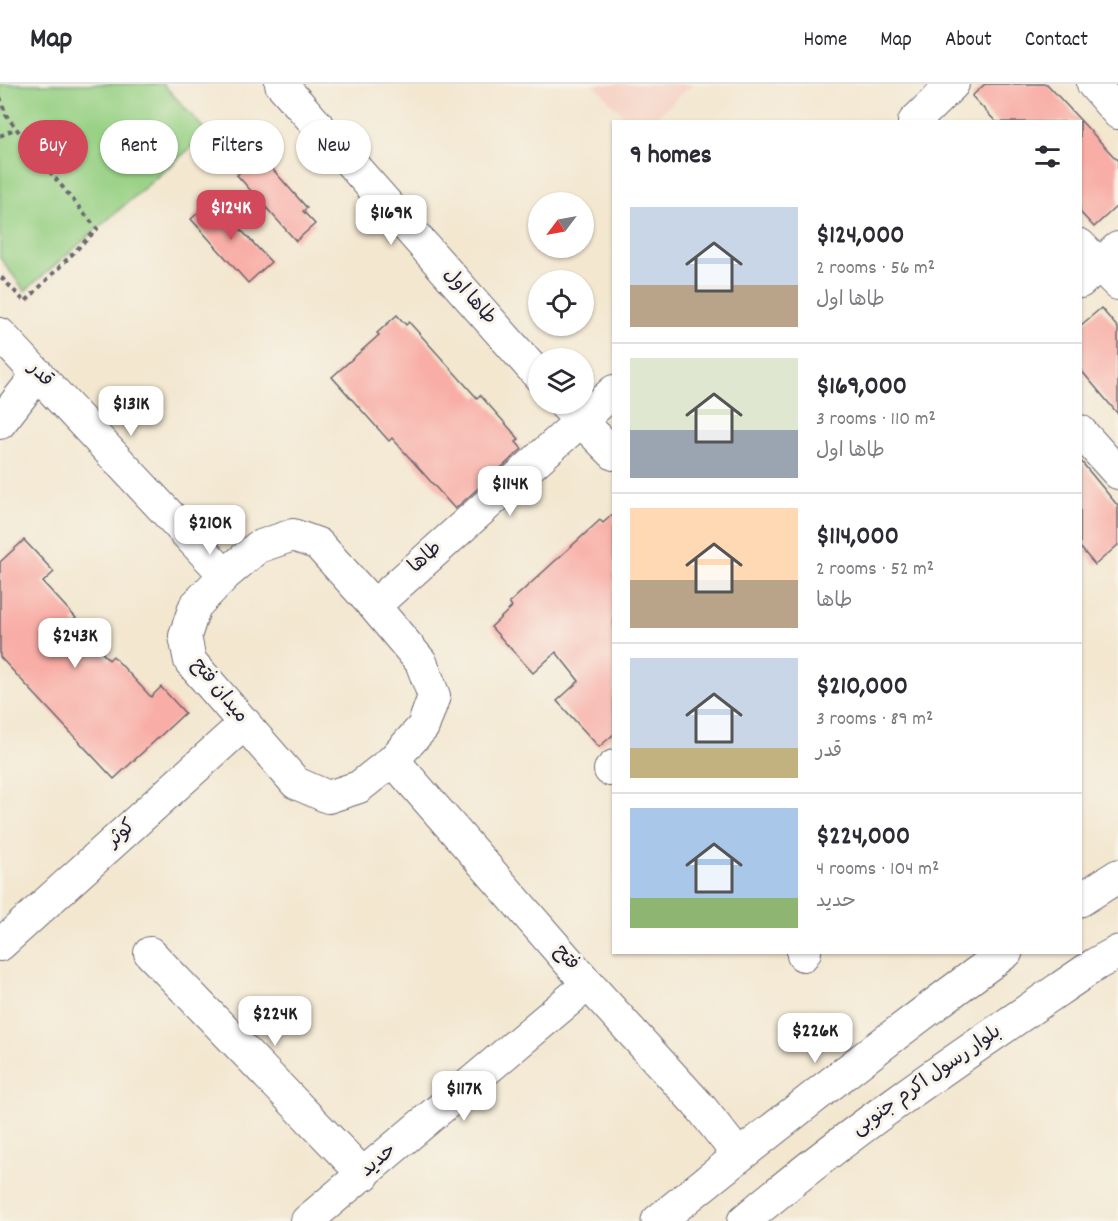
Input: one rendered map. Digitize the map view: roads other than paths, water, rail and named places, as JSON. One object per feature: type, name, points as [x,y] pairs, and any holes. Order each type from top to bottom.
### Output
[{"type":"main road","points":[[1082,899],[1118,876]]},
{"type":"main road","name":"بلوار رسول اکرم جنوبی","points":[[744,1221],[793,1179],[892,1104],[1118,952]]},
{"type":"main road","points":[[658,1221],[929,1008],[1003,954]]},
{"type":"street","name":"طاها اول","points":[[281,84],[528,364]]},
{"type":"street","points":[[916,120],[954,84]]},
{"type":"street","points":[[1093,84],[1118,113]]},
{"type":"street","name":"قدر","points":[[0,334],[225,575]]},
{"type":"street","points":[[0,423],[38,374]]},
{"type":"street","name":"طاها","points":[[594,401],[612,392]]},
{"type":"street","name":"طاها","points":[[374,606],[570,414]]},
{"type":"street","points":[[574,414],[612,452]]},
{"type":"street","points":[[1082,433],[1118,473]]},
{"type":"street","name":"میدان فتح","points":[[293,535],[318,544],[374,606],[421,662],[434,696],[423,727],[393,760],[359,787],[328,797],[296,783],[190,661],[184,636],[195,606],[225,575],[258,547],[293,535]]},
{"type":"street","name":"کوثر","points":[[0,945],[245,723]]},
{"type":"street","name":"فتح","points":[[393,760],[588,984],[702,1109],[739,1156]]},
{"type":"street","points":[[150,953],[364,1175]]},
{"type":"street","name":"حدید","points":[[307,1221],[588,984]]}]
